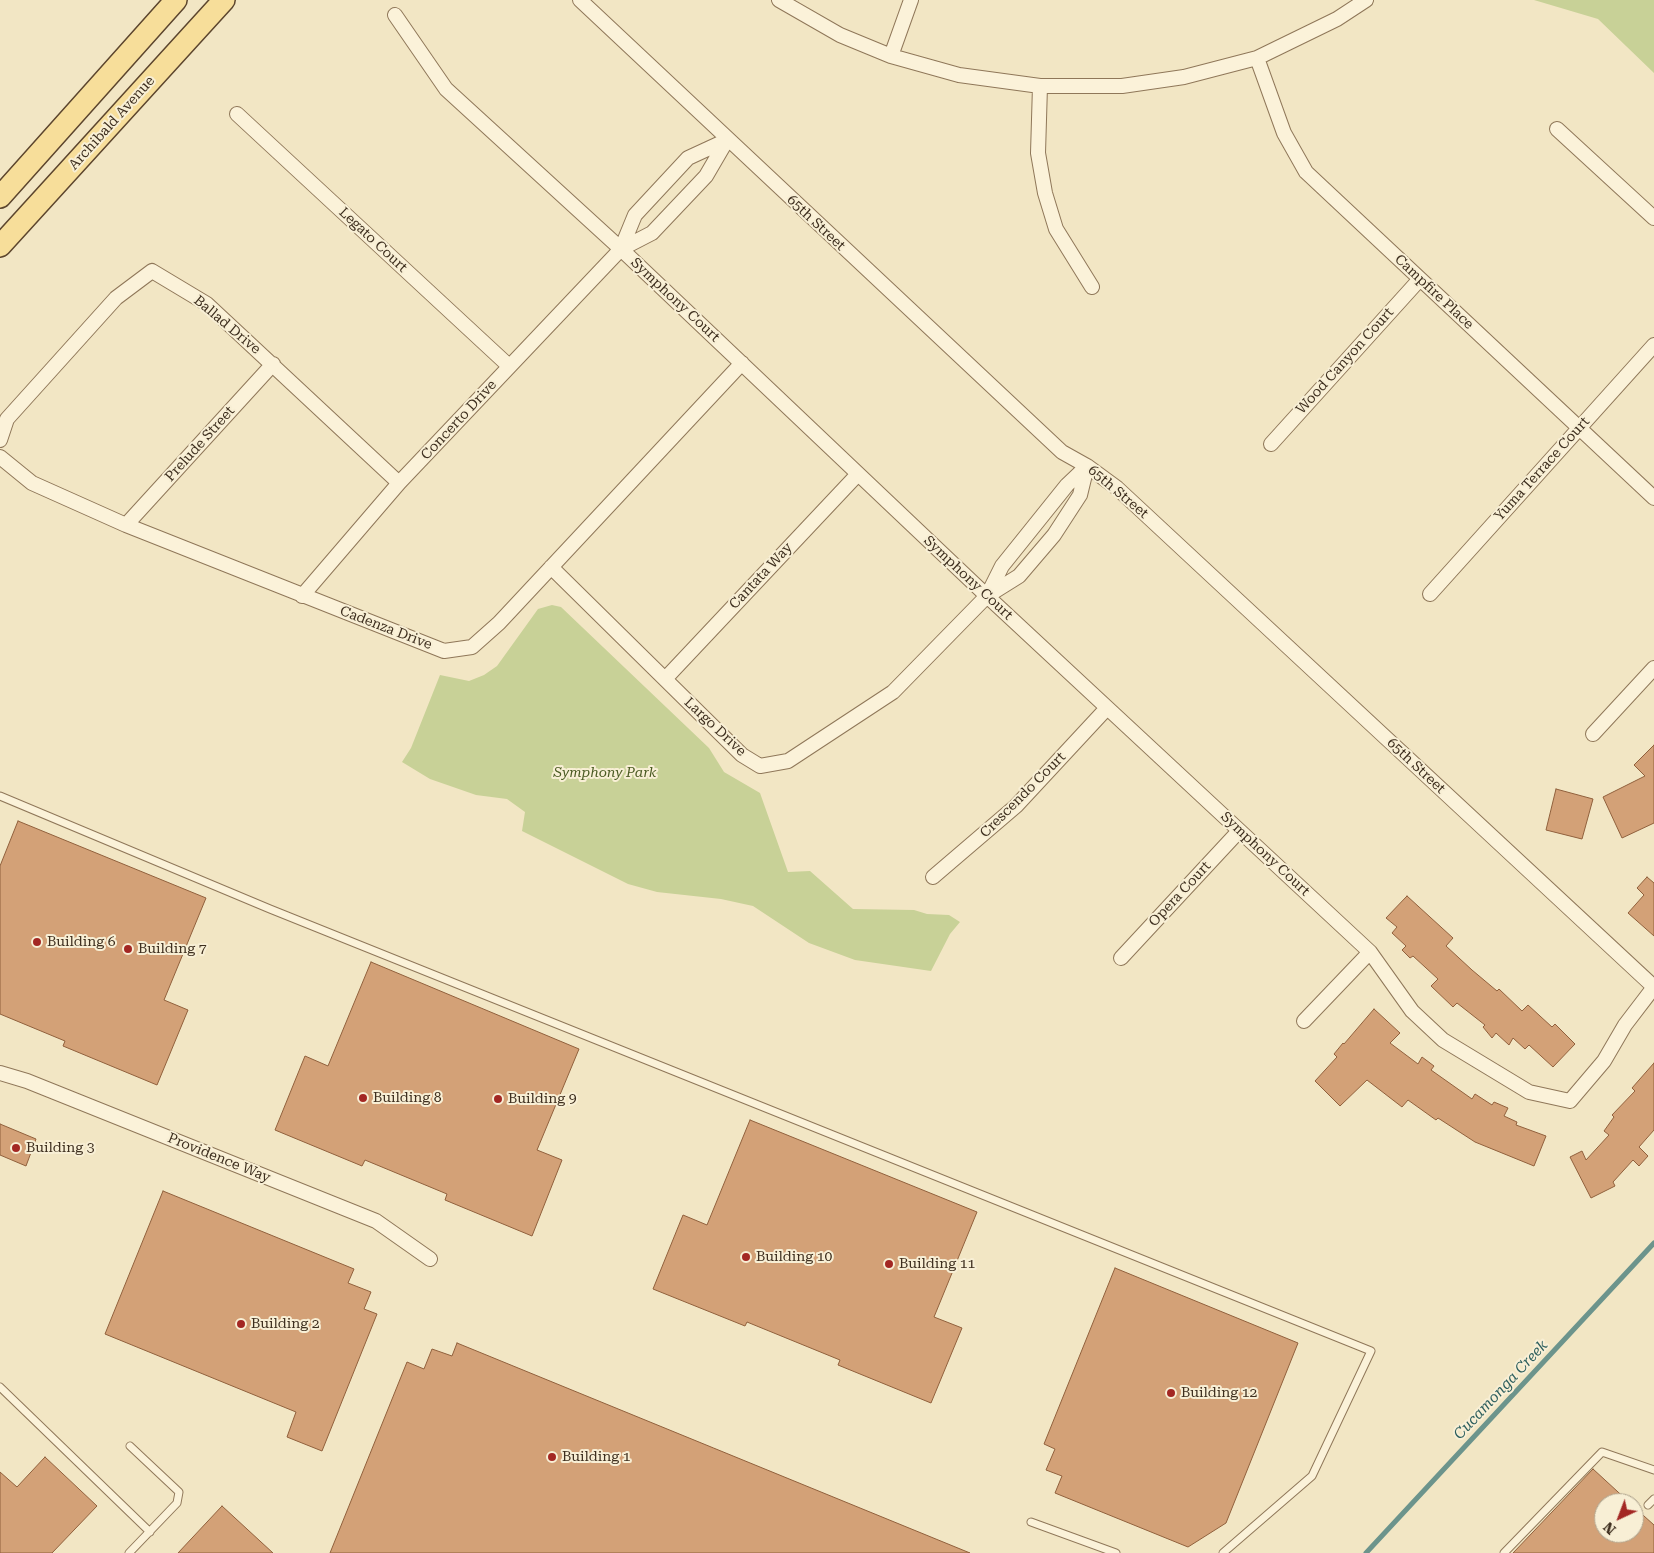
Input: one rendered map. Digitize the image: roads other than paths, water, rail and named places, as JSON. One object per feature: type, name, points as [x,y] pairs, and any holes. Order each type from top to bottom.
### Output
[{"type":"main road","points":[[0,197],[176,0]]},
{"type":"main road","name":"Archibald Avenue","points":[[0,246],[224,0]]},
{"type":"street","name":"65th Street","points":[[580,0],[1062,452],[1087,466],[1117,488],[1654,987]]},
{"type":"street","points":[[779,0],[840,35],[891,56],[959,75],[1040,86],[1131,84],[1184,77],[1257,58],[1337,19],[1366,0]]},
{"type":"street","points":[[891,56],[911,0]]},
{"type":"street","name":"Symphony Court","points":[[395,15],[446,89],[621,249],[987,596],[1370,952],[1412,1011],[1443,1040],[1528,1092],[1570,1101],[1604,1061],[1625,1025],[1654,987]]},
{"type":"street","name":"Campfire Place","points":[[1257,58],[1284,133],[1306,172],[1654,498]]},
{"type":"street","points":[[1040,86],[1038,154],[1045,193],[1056,229],[1092,287]]},
{"type":"street","name":"Legato Court","points":[[237,114],[509,366]]},
{"type":"street","points":[[1557,129],[1654,218]]},
{"type":"street","name":"Concerto Drive","points":[[621,249],[635,215],[688,158],[728,140]]},
{"type":"street","name":"Concerto Drive","points":[[302,596],[399,483],[621,249],[652,233],[706,176],[728,140]]},
{"type":"street","name":"Ballad Drive","points":[[0,440],[7,420],[109,305],[152,271],[207,304],[399,483]]},
{"type":"street","name":"Wood Canyon Court","points":[[1271,444],[1420,279]]},
{"type":"street","name":"Yuma Terrace Court","points":[[1430,594],[1654,345]]},
{"type":"street","name":"Cadenza Drive","points":[[0,457],[32,483],[126,525],[444,651],[472,647],[499,623],[742,363]]},
{"type":"street","name":"Prelude Street","points":[[126,525],[273,364]]},
{"type":"street","name":"Largo Drive","points":[[987,596],[1002,566],[1067,485],[1087,466]]},
{"type":"street","name":"Largo Drive","points":[[551,567],[742,755],[760,766],[788,761],[893,692],[987,596],[1019,576],[1054,535],[1080,495],[1087,466]]},
{"type":"street","name":"Cantata Way","points":[[665,679],[858,474]]},
{"type":"street","points":[[1593,734],[1654,668]]},
{"type":"street","name":"Crescendo Court","points":[[933,877],[1016,806],[1107,708]]},
{"type":"street","name":"Opera Court","points":[[1121,958],[1239,831]]},
{"type":"street","points":[[1304,1021],[1370,952]]},
{"type":"street","name":"Providence Way","points":[[0,1073],[27,1081],[376,1221],[430,1259]]},
{"type":"lane","points":[[0,796],[270,908],[1371,1352],[1312,1476],[1223,1553]]},
{"type":"lane","points":[[0,1387],[150,1532]]},
{"type":"lane","points":[[129,1553],[178,1503],[179,1492],[130,1446]]},
{"type":"lane","points":[[1504,1553],[1602,1452],[1654,1470]]},
{"type":"lane","points":[[1648,1505],[1654,1498]]},
{"type":"lane","points":[[1031,1522],[1116,1553]]},
{"type":"waterway","name":"Cucamonga Creek","points":[[1366,1553],[1654,1243]]},
{"type":"place","name":"Building 6","points":[[37,942]]},
{"type":"place","name":"Building 7","points":[[128,949]]},
{"type":"place","name":"Building 8","points":[[363,1098]]},
{"type":"place","name":"Building 9","points":[[498,1099]]},
{"type":"place","name":"Building 3","points":[[16,1148]]},
{"type":"place","name":"Building 10","points":[[746,1257]]},
{"type":"place","name":"Building 11","points":[[889,1264]]},
{"type":"place","name":"Building 2","points":[[241,1324]]},
{"type":"place","name":"Building 12","points":[[1171,1393]]},
{"type":"place","name":"Building 1","points":[[552,1457]]},
{"type":"park label","name":"Symphony Park","points":[[605,773]]}]
